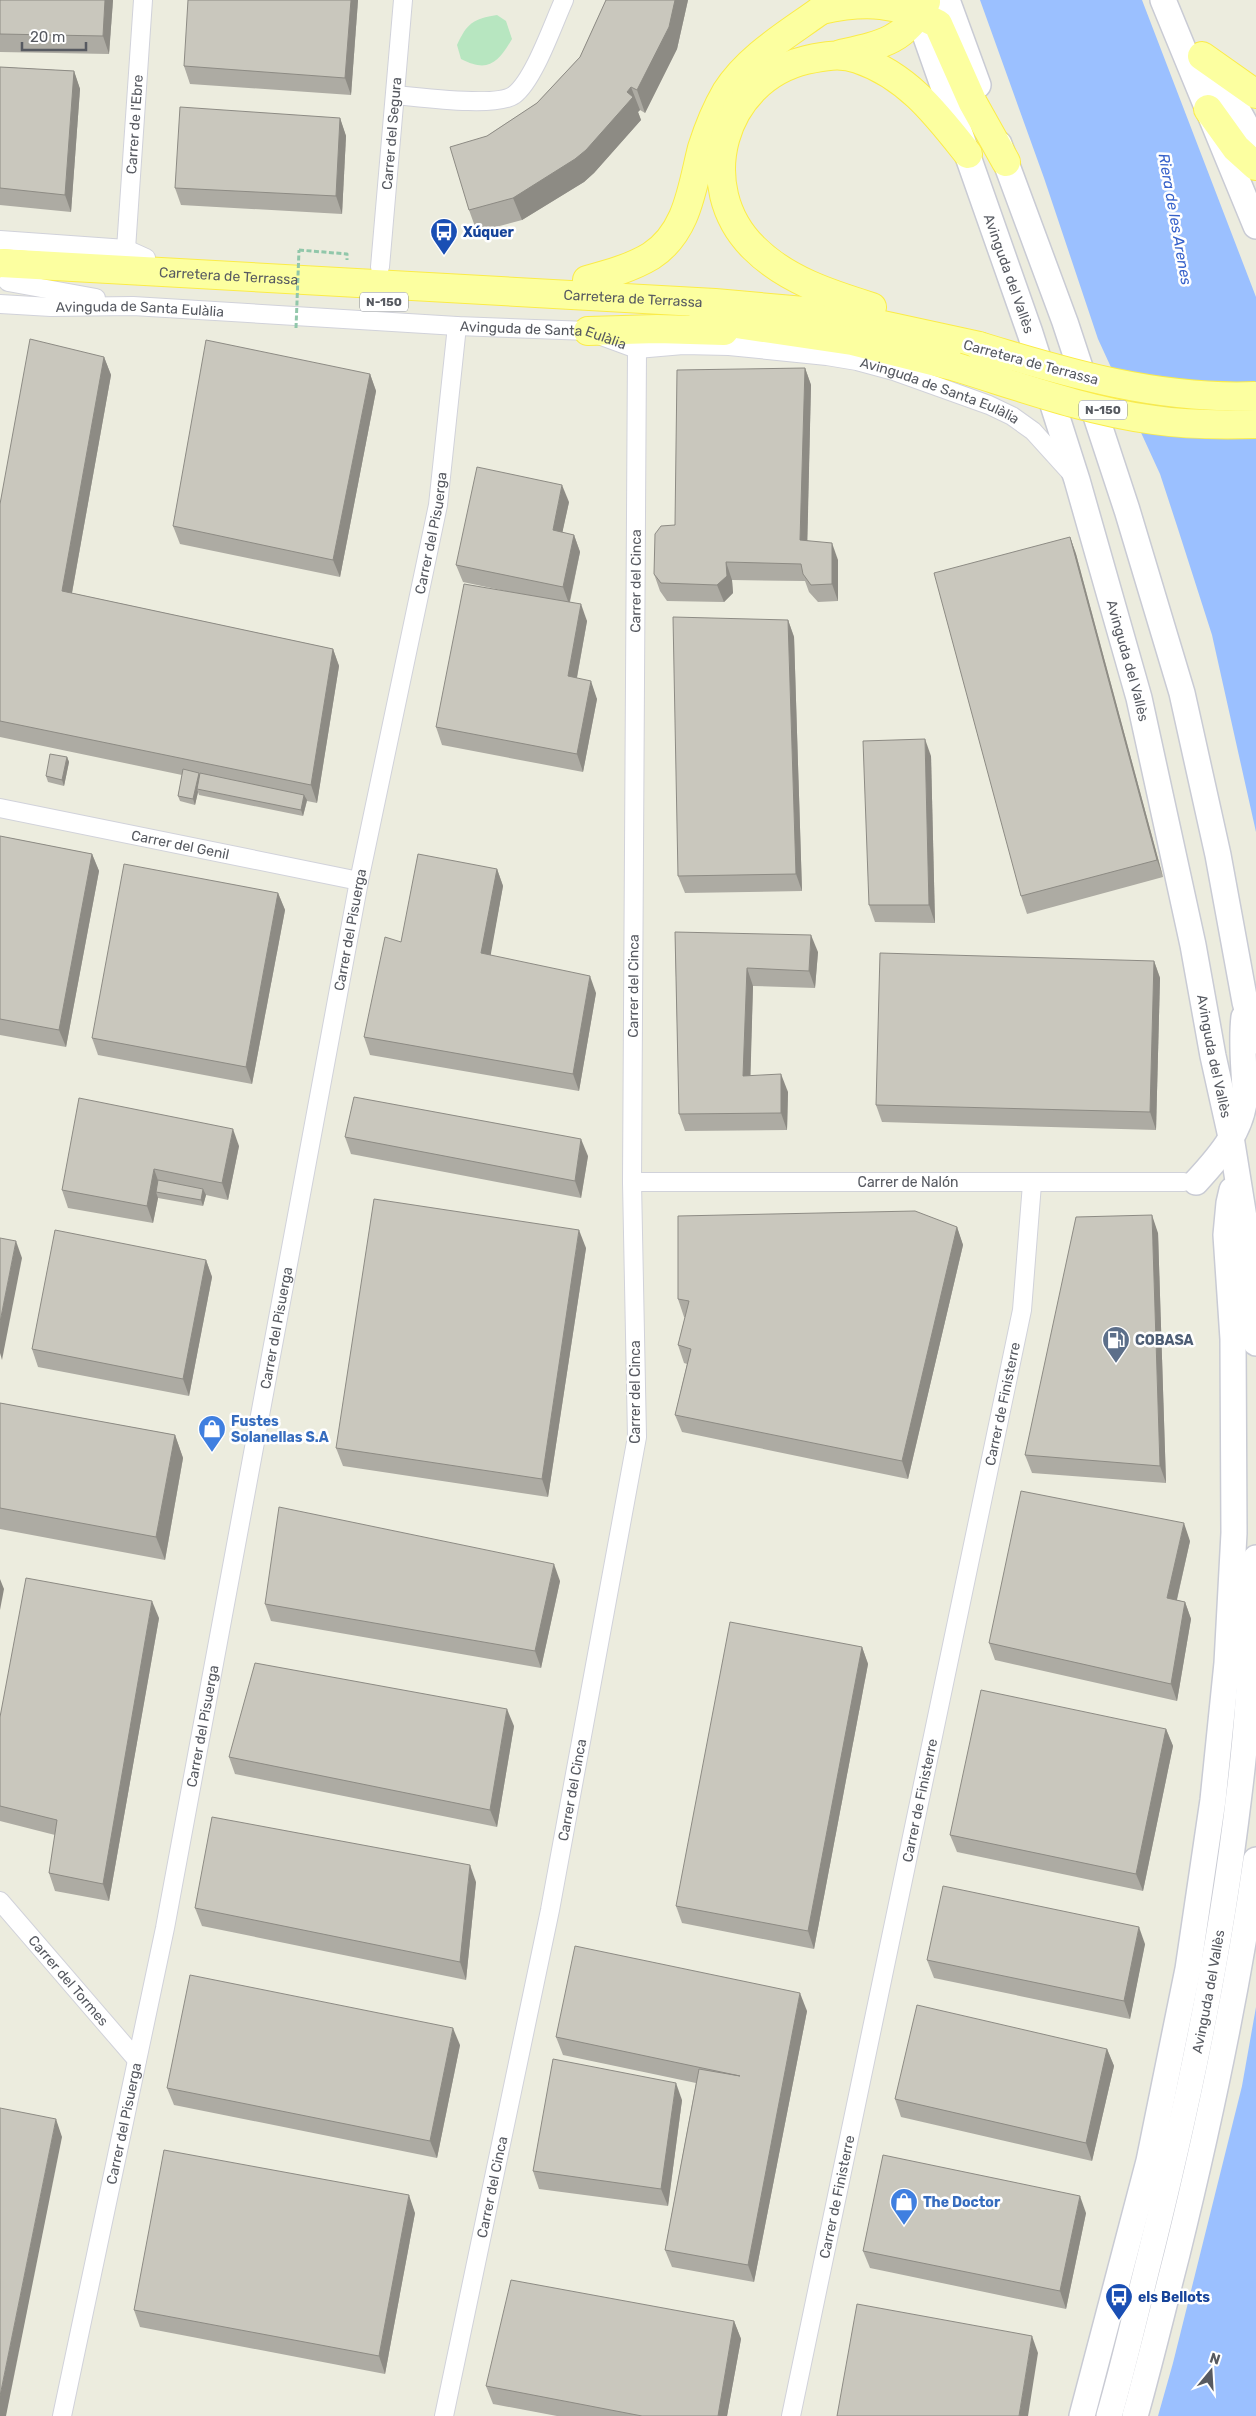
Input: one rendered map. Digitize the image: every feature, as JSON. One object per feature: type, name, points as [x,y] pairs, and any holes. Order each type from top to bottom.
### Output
[{"type":"main road","points":[[946,0],[1065,322],[1127,510],[1182,693],[1218,855],[1245,1002],[1256,1041]]},
{"type":"main road","points":[[1163,0],[1256,226]]},
{"type":"main road","points":[[1172,0],[1192,43],[1230,96],[1256,144]]},
{"type":"main road","points":[[587,280],[625,269],[652,255],[669,240],[685,212],[708,132],[727,92],[748,66],[826,5],[868,2],[919,5],[938,24],[973,103],[1006,162]]},
{"type":"main road","points":[[919,5],[910,27],[889,41],[837,55],[815,58],[782,68],[754,87],[743,100],[733,118],[722,150],[722,185],[731,213],[741,232],[754,248],[781,270],[798,279],[853,301],[935,327],[979,346]]},
{"type":"main road","name":"Avinguda del Vallès","points":[[919,5],[1030,332],[1077,480],[1139,698],[1193,945],[1213,1056],[1231,1137],[1237,1173],[1236,1211]]},
{"type":"main road","points":[[837,55],[874,65],[906,84],[937,115],[968,154]]},
{"type":"main road","points":[[1202,56],[1256,94]]},
{"type":"main road","points":[[1208,109],[1236,148],[1256,166]]},
{"type":"main road","points":[[72,267],[136,253],[380,267],[587,280],[722,292],[754,297],[794,309]]},
{"type":"main road","name":"Carretera de Terrassa","points":[[2,282],[72,267],[794,309],[870,321],[979,346],[1061,371],[1132,388],[1192,396],[1256,396]]},
{"type":"main road","name":"Carretera de Terrassa","points":[[2,282],[718,320],[852,341],[956,367],[1068,402],[1129,416],[1202,425],[1256,424]]},
{"type":"main road","points":[[588,331],[767,329]]},
{"type":"main road","points":[[1245,1002],[1241,1038],[1245,1091],[1242,1110],[1222,1154],[1190,1182],[1236,1211],[1251,1261],[1256,1343]]},
{"type":"main road","points":[[1082,2416],[1149,2161],[1188,1969],[1213,1800],[1227,1663],[1234,1533],[1233,1339],[1226,1235],[1236,1211]]},
{"type":"main road","name":"Avinguda del Vallès","points":[[1109,2416],[1173,2166],[1198,2051],[1225,1899],[1242,1763],[1251,1666],[1256,1558]]},
{"type":"main road","name":"Avinguda del Vallès","points":[[1135,2416],[1198,2168],[1221,2063],[1238,1977],[1256,1860]]},
{"type":"street","name":"Carrer de l'Ebre","points":[[136,253],[143,0]]},
{"type":"street","name":"Carrer del Segura","points":[[380,267],[403,0]]},
{"type":"street","points":[[395,95],[469,101],[500,100],[514,95],[531,70],[564,0]]},
{"type":"street","points":[[0,240],[136,253]]},
{"type":"street","points":[[2,282],[133,306]]},
{"type":"street","name":"Avinguda de Santa Eulàlia","points":[[2,282],[78,308],[133,306],[457,326],[588,331],[637,348],[683,345],[775,350],[857,361],[894,371],[934,387],[967,396],[1012,416],[1033,431],[1077,480]]},
{"type":"street","name":"Carrer del Pisuerga","points":[[62,2416],[167,1918],[359,881],[438,505],[457,326]]},
{"type":"street","name":"Carrer del Cinca","points":[[444,2416],[550,1910],[637,1437],[632,1182],[637,348]]},
{"type":"street","name":"Carrer del Genil","points":[[0,808],[359,881]]},
{"type":"street","name":"Carrer de Nalón","points":[[632,1182],[906,1180],[1032,1184],[1190,1182]]},
{"type":"street","name":"Carrer de Finisterre","points":[[791,2416],[1022,1310],[1032,1184]]},
{"type":"street","name":"Carrer del Tormes","points":[[0,1901],[137,2060]]},
{"type":"path","points":[[296,328],[299,250],[347,254]]},
{"type":"green space","points":[[497,15],[506,21],[512,39],[502,54],[497,60],[485,65],[470,63],[461,59],[457,45],[468,27],[476,20]]},
{"type":"water","name":"Riera de les Arenes","points":[[980,0],[1142,0],[1256,297],[1256,832],[1212,635],[1160,474],[1098,339],[1044,178]]},
{"type":"water","points":[[1256,2007],[1256,2416],[1158,2416],[1242,2086]]},
{"type":"building","points":[[0,0],[105,0],[103,36],[0,34]]},
{"type":"building","points":[[188,0],[351,0],[345,78],[184,66]]},
{"type":"building","points":[[606,0],[675,0],[669,27],[637,90],[631,87],[627,92],[633,97],[586,150],[575,159],[513,198],[469,210],[450,147],[487,136],[537,103],[580,57]]},
{"type":"building","points":[[0,67],[74,71],[65,195],[0,188]]},
{"type":"building","points":[[180,107],[340,118],[336,196],[175,188]]},
{"type":"building","points":[[30,339],[104,357],[62,591],[333,649],[311,785],[0,721],[0,504]]},
{"type":"building","points":[[206,340],[370,374],[333,560],[173,526]]},
{"type":"building","points":[[805,368],[800,540],[832,543],[832,584],[811,585],[803,574],[801,564],[726,562],[727,576],[717,585],[661,583],[654,574],[655,534],[661,526],[675,525],[677,370]]},
{"type":"building","points":[[477,467],[562,485],[553,530],[574,535],[563,587],[456,565]]},
{"type":"building","points":[[1070,537],[1157,860],[1021,896],[934,573]]},
{"type":"building","points":[[464,584],[581,604],[568,676],[591,681],[577,754],[436,727]]},
{"type":"building","points":[[673,617],[788,620],[796,874],[678,876]]},
{"type":"building","points":[[925,739],[929,905],[869,905],[863,741]]},
{"type":"building","points":[[50,754],[67,757],[62,780],[46,776]]},
{"type":"building","points":[[183,769],[199,773],[193,799],[178,796]]},
{"type":"building","points":[[200,773],[304,795],[301,810],[197,789]]},
{"type":"building","points":[[0,836],[92,854],[59,1030],[0,1019]]},
{"type":"building","points":[[418,854],[497,869],[481,953],[590,976],[573,1074],[364,1037],[385,937],[401,942]]},
{"type":"building","points":[[124,864],[278,893],[246,1067],[92,1038]]},
{"type":"building","points":[[675,932],[811,935],[809,971],[747,968],[743,1076],[781,1074],[781,1113],[679,1114]]},
{"type":"building","points":[[880,953],[1154,961],[1150,1112],[876,1105]]},
{"type":"building","points":[[354,1097],[581,1139],[575,1181],[345,1137]]},
{"type":"building","points":[[79,1098],[233,1129],[222,1183],[154,1169],[147,1206],[62,1190]]},
{"type":"building","points":[[158,1180],[203,1189],[201,1200],[156,1192]]},
{"type":"building","points":[[374,1199],[579,1230],[542,1479],[336,1448]]},
{"type":"building","points":[[915,1211],[957,1227],[902,1461],[675,1415],[691,1349],[678,1345],[689,1301],[678,1299],[678,1216]]},
{"type":"building","points":[[1152,1215],[1160,1466],[1025,1455],[1076,1217]]},
{"type":"building","points":[[55,1230],[206,1260],[183,1379],[32,1349]]},
{"type":"building","points":[[0,1238],[16,1241],[0,1322]]},
{"type":"building","points":[[0,1403],[175,1435],[156,1537],[0,1508]]},
{"type":"building","points":[[1021,1491],[1184,1523],[1167,1598],[1185,1602],[1171,1684],[989,1643]]},
{"type":"building","points":[[279,1507],[554,1564],[535,1651],[265,1604]]},
{"type":"building","points":[[26,1578],[152,1601],[103,1884],[49,1873],[57,1820],[0,1806],[0,1717]]},
{"type":"building","points":[[730,1622],[862,1647],[808,1931],[676,1906]]},
{"type":"building","points":[[255,1663],[507,1709],[490,1810],[229,1757]]},
{"type":"building","points":[[981,1690],[1166,1729],[1136,1874],[950,1835]]},
{"type":"building","points":[[212,1817],[470,1865],[460,1962],[195,1908]]},
{"type":"building","points":[[943,1886],[1139,1927],[1124,2001],[927,1960]]},
{"type":"building","points":[[575,1946],[800,1993],[748,2265],[665,2250],[699,2069],[740,2076],[556,2037]]},
{"type":"building","points":[[190,1975],[453,2028],[430,2141],[167,2088]]},
{"type":"building","points":[[917,2005],[1107,2049],[1086,2143],[895,2099]]},
{"type":"building","points":[[553,2059],[676,2083],[661,2189],[533,2171]]},
{"type":"building","points":[[0,2108],[56,2119],[0,2396]]},
{"type":"building","points":[[164,2150],[409,2195],[379,2356],[134,2310]]},
{"type":"building","points":[[883,2155],[1080,2196],[1060,2291],[863,2251]]},
{"type":"building","points":[[511,2280],[734,2321],[718,2416],[642,2416],[486,2386]]},
{"type":"building","points":[[857,2304],[1032,2336],[1019,2416],[837,2416]]},
{"type":"place","name":"Xúquer","points":[[444,256]]},
{"type":"place","name":"COBASA","points":[[1116,1364]]},
{"type":"place","name":"Fustes Solanellas S.A","points":[[212,1453]]},
{"type":"place","name":"The Doctor","points":[[904,2226]]},
{"type":"place","name":"els Bellots","points":[[1119,2321]]}]
